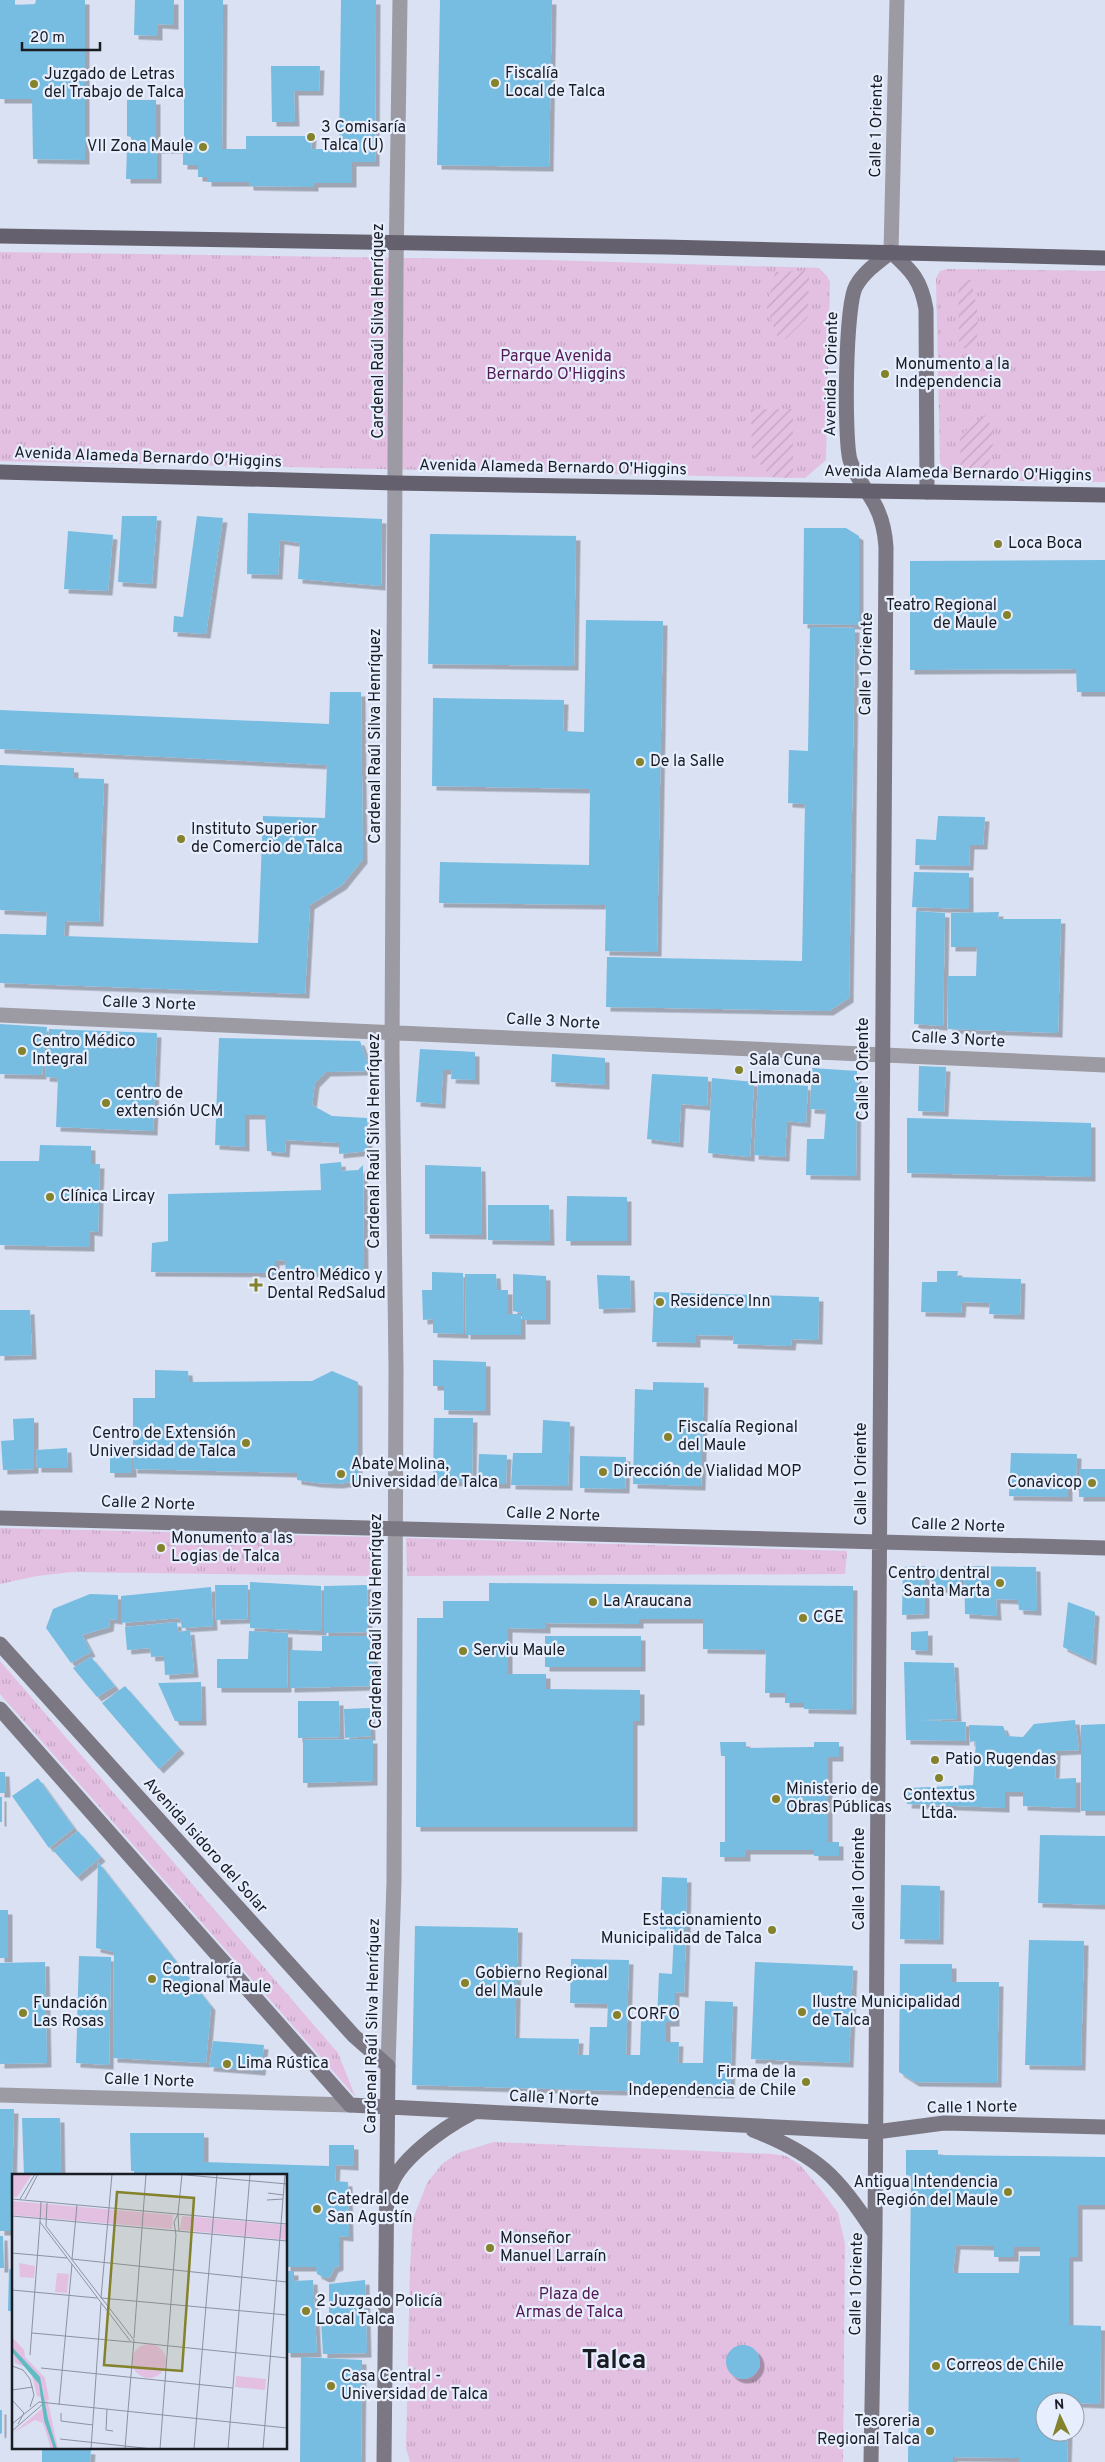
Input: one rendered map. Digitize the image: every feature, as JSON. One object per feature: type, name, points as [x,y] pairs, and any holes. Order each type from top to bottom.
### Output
[{"type":"main road","points":[[0,236],[891,252],[1105,258]]},
{"type":"main road","points":[[891,252],[916,277],[922,291],[926,309],[927,492]]},
{"type":"main road","name":"Avenida 1 Oriente","points":[[866,490],[855,472],[848,450],[850,310],[854,288],[862,277],[891,252]]},
{"type":"main road","name":"Avenida Alameda Bernardo O'Higgins","points":[[0,472],[395,482],[1105,494]]},
{"type":"main road","name":"Calle 1 Oriente","points":[[866,490],[885,530],[886,547],[881,1054],[876,2132],[871,2462]]},
{"type":"main road","name":"Calle 2 Norte","points":[[0,1518],[1105,1548]]},
{"type":"main road","name":"Avenida Isidoro del Solar","points":[[0,1644],[354,2036],[388,2066]]},
{"type":"main road","points":[[0,1709],[350,2105]]},
{"type":"main road","name":"Cardenal Raúl Silva Henríquez","points":[[384,2462],[388,2066]]},
{"type":"main road","name":"Calle 1 Norte","points":[[350,2105],[876,2132],[944,2123],[1105,2127]]},
{"type":"main road","points":[[387,2206],[390,2187],[418,2150],[435,2136],[473,2112]]},
{"type":"main road","points":[[742,2125],[804,2153],[830,2173],[855,2202],[875,2234]]},
{"type":"street","name":"Cardenal Raúl Silva Henríquez","points":[[388,2066],[394,1882],[395,1528],[392,1032],[400,0]]},
{"type":"street","name":"Calle 1 Oriente","points":[[891,252],[897,0]]},
{"type":"street","name":"Calle 3 Norte","points":[[0,1015],[1105,1065]]},
{"type":"street","name":"Calle 1 Norte","points":[[0,2095],[350,2105]]},
{"type":"green space","name":"Parque Avenida Bernardo O'Higgins","points":[[0,252],[546,260],[819,268],[830,282],[826,460],[805,478],[0,461]]},
{"type":"green space","points":[[948,269],[1105,271],[1105,482],[958,480],[940,464],[936,278],[940,271]]},
{"type":"green space","points":[[803,271],[809,276],[808,317],[786,339],[779,340],[766,306],[774,282],[775,272]]},
{"type":"green space","points":[[962,277],[969,277],[976,303],[978,330],[975,348],[963,348],[959,342],[958,283]]},
{"type":"green space","points":[[751,409],[793,409],[793,478],[771,477],[752,454]]},
{"type":"green space","points":[[985,415],[992,431],[993,439],[989,464],[982,480],[961,480],[960,436]]},
{"type":"green space","points":[[0,1528],[372,1537],[371,1576],[72,1572],[37,1576],[0,1584]]},
{"type":"green space","points":[[406,1538],[847,1551],[845,1574],[407,1576]]},
{"type":"green space","points":[[0,1661],[338,2053],[355,2096],[0,1694]]},
{"type":"green space","name":"Plaza de Armas de Talca","points":[[494,2142],[772,2154],[786,2156],[800,2165],[838,2213],[845,2244],[843,2462],[410,2462],[406,2448],[410,2267],[413,2219],[427,2183],[442,2164],[458,2153]]},
{"type":"building","points":[[0,0],[15,0],[15,5],[35,4],[36,0],[85,0],[85,160],[33,159],[32,99],[0,99]]},
{"type":"building","points":[[135,0],[174,0],[174,25],[158,24],[158,36],[134,35]]},
{"type":"building","points":[[184,0],[223,0],[222,149],[246,149],[246,136],[312,136],[311,149],[339,149],[341,0],[376,0],[375,162],[352,162],[352,183],[314,183],[314,187],[249,186],[249,182],[207,182],[207,177],[198,177],[198,165],[183,165],[183,149],[157,149],[157,179],[126,179],[127,147],[131,147],[131,137],[127,136],[127,100],[156,100],[156,140],[184,140]]},
{"type":"building","name":"Fiscalía Local de Talca","points":[[440,0],[552,0],[549,167],[437,165]]},
{"type":"building","points":[[271,66],[320,66],[319,91],[294,91],[295,122],[272,122]]},
{"type":"building","points":[[248,513],[382,519],[381,586],[298,579],[300,543],[280,540],[278,575],[247,574]]},
{"type":"building","points":[[122,516],[157,516],[152,584],[118,582]]},
{"type":"building","points":[[197,516],[223,518],[206,634],[173,632],[174,616],[183,617]]},
{"type":"building","points":[[804,528],[846,528],[859,536],[859,625],[803,624]]},
{"type":"building","points":[[68,531],[113,535],[108,591],[64,589]]},
{"type":"building","points":[[430,534],[576,536],[574,666],[428,664]]},
{"type":"building","name":"Teatro Regional de Maule","points":[[1105,560],[1105,692],[1077,692],[1076,669],[910,670],[910,561]]},
{"type":"building","points":[[586,620],[663,621],[657,952],[605,951],[606,905],[439,903],[440,862],[589,865],[590,789],[432,786],[433,698],[564,700],[563,731],[584,732]]},
{"type":"building","points":[[810,627],[855,628],[849,998],[829,1011],[606,1007],[607,957],[802,961],[805,804],[788,803],[789,750],[808,751]]},
{"type":"building","points":[[330,692],[361,692],[363,859],[342,885],[310,905],[305,994],[0,983],[0,934],[46,935],[47,912],[0,910],[0,765],[74,768],[74,778],[104,779],[99,922],[65,921],[64,936],[258,943],[263,816],[325,818],[327,765],[0,749],[0,710],[329,724]]},
{"type":"building","points":[[938,816],[985,817],[983,845],[970,845],[969,866],[915,865],[916,839],[936,840]]},
{"type":"building","points":[[914,872],[969,873],[969,909],[912,907]]},
{"type":"building","points":[[916,911],[945,913],[943,1026],[914,1024]]},
{"type":"building","points":[[999,912],[998,919],[1061,919],[1058,1033],[948,1029],[947,976],[976,976],[977,947],[951,947],[951,913]]},
{"type":"building","name":"Centro Médico Integral","points":[[0,1024],[47,1027],[42,1075],[0,1074]]},
{"type":"building","name":"centro de extensión UCM","points":[[49,1029],[157,1033],[153,1131],[56,1127],[58,1078],[45,1077]]},
{"type":"building","points":[[219,1038],[360,1041],[367,1061],[366,1071],[326,1072],[315,1083],[312,1105],[332,1116],[367,1118],[368,1151],[339,1154],[339,1143],[286,1140],[285,1153],[267,1151],[265,1115],[245,1115],[245,1147],[215,1145]]},
{"type":"building","points":[[420,1049],[475,1052],[475,1080],[451,1079],[452,1070],[443,1070],[441,1104],[416,1102]]},
{"type":"building","points":[[552,1054],[605,1058],[605,1085],[551,1082]]},
{"type":"building","points":[[919,1066],[946,1067],[944,1112],[918,1111]]},
{"type":"building","points":[[812,1068],[857,1071],[856,1176],[806,1175],[807,1139],[824,1139],[826,1110],[810,1109]]},
{"type":"building","points":[[652,1074],[708,1077],[707,1106],[681,1104],[679,1143],[647,1139]]},
{"type":"building","points":[[712,1078],[754,1082],[750,1157],[708,1153]]},
{"type":"building","points":[[758,1081],[808,1086],[806,1123],[787,1121],[785,1157],[754,1155]]},
{"type":"building","points":[[907,1118],[1091,1123],[1091,1177],[907,1173]]},
{"type":"building","name":"Clínica Lircay","points":[[40,1145],[91,1146],[91,1164],[100,1164],[98,1232],[90,1231],[90,1247],[0,1245],[0,1161],[39,1161]]},
{"type":"building","points":[[341,1162],[342,1171],[358,1170],[363,1165],[364,1272],[286,1273],[285,1260],[275,1261],[275,1273],[151,1272],[152,1243],[168,1241],[168,1194],[321,1190],[320,1164]]},
{"type":"building","points":[[425,1165],[481,1167],[482,1235],[425,1234]]},
{"type":"building","points":[[567,1196],[627,1197],[627,1241],[566,1241]]},
{"type":"building","points":[[488,1205],[549,1205],[550,1241],[488,1240]]},
{"type":"building","points":[[937,1271],[958,1271],[957,1277],[1021,1279],[1020,1315],[989,1314],[990,1303],[962,1302],[961,1313],[921,1312],[922,1282],[937,1282]]},
{"type":"building","points":[[432,1272],[463,1273],[464,1334],[433,1333],[433,1319],[423,1320],[422,1290],[432,1290]]},
{"type":"building","points":[[465,1274],[496,1274],[497,1290],[508,1290],[508,1314],[521,1314],[521,1335],[466,1335]]},
{"type":"building","points":[[513,1274],[546,1276],[546,1320],[522,1320],[522,1313],[513,1311]]},
{"type":"building","points":[[597,1275],[630,1276],[631,1308],[599,1309]]},
{"type":"building","points":[[654,1292],[819,1297],[818,1340],[792,1339],[791,1346],[733,1344],[734,1336],[696,1335],[696,1343],[652,1342]]},
{"type":"building","points":[[0,1310],[30,1310],[32,1355],[0,1356]]},
{"type":"building","points":[[433,1360],[486,1362],[486,1411],[444,1410],[444,1386],[433,1386]]},
{"type":"building","name":"Centro de Extensión Universidad de Talca","points":[[155,1370],[188,1371],[189,1382],[312,1381],[332,1371],[358,1382],[358,1481],[338,1484],[317,1483],[297,1480],[297,1473],[133,1469],[133,1398],[155,1398]]},
{"type":"building","name":"Fiscalía Regional del Maule","points":[[653,1382],[704,1383],[701,1486],[633,1484],[635,1389],[653,1390]]},
{"type":"building","points":[[34,1418],[34,1469],[3,1470],[1,1441],[14,1440],[13,1419]]},
{"type":"building","points":[[434,1418],[473,1418],[472,1482],[433,1481]]},
{"type":"building","points":[[543,1420],[570,1422],[568,1486],[511,1485],[513,1453],[542,1453]]},
{"type":"building","points":[[67,1448],[68,1468],[37,1468],[36,1450]]},
{"type":"building","points":[[110,1448],[132,1448],[132,1473],[110,1473]]},
{"type":"building","points":[[1011,1453],[1077,1454],[1076,1486],[1068,1484],[1068,1497],[1009,1496]]},
{"type":"building","points":[[479,1454],[507,1455],[506,1484],[478,1484]]},
{"type":"building","name":"Dirección de Vialidad MOP","points":[[580,1456],[626,1457],[625,1489],[580,1488]]},
{"type":"building","name":"Conavicop","points":[[1079,1469],[1105,1469],[1105,1497],[1079,1497]]},
{"type":"building","points":[[925,1566],[925,1614],[902,1615],[903,1567]]},
{"type":"building","name":"Centro dentral Santa Marta","points":[[964,1566],[1036,1567],[1037,1611],[1019,1610],[1018,1600],[996,1599],[997,1616],[965,1614]]},
{"type":"building","points":[[962,1569],[962,1589],[932,1588],[931,1570]]},
{"type":"building","points":[[250,1582],[321,1586],[322,1631],[250,1628]]},
{"type":"building","points":[[489,1583],[853,1586],[852,1710],[804,1709],[804,1703],[785,1703],[785,1693],[765,1693],[766,1650],[703,1649],[703,1619],[639,1619],[639,1624],[546,1623],[546,1629],[508,1628],[508,1674],[546,1674],[546,1689],[640,1690],[640,1721],[633,1721],[633,1827],[416,1827],[417,1618],[443,1618],[443,1601],[489,1601]]},
{"type":"building","points":[[215,1585],[248,1585],[247,1619],[216,1620]]},
{"type":"building","points":[[367,1585],[368,1632],[324,1633],[324,1586]]},
{"type":"building","points":[[211,1587],[213,1626],[182,1628],[180,1618],[121,1623],[121,1596]]},
{"type":"building","points":[[90,1594],[118,1595],[118,1620],[110,1619],[109,1627],[82,1635],[91,1652],[71,1663],[46,1628],[53,1609]]},
{"type":"building","points":[[1068,1602],[1095,1612],[1092,1661],[1063,1647]]},
{"type":"building","points":[[177,1622],[178,1632],[190,1630],[194,1673],[165,1675],[164,1656],[151,1657],[150,1648],[127,1650],[125,1627]]},
{"type":"building","points":[[249,1631],[288,1633],[287,1688],[217,1688],[217,1659],[248,1659]]},
{"type":"building","points":[[928,1631],[928,1651],[911,1650],[911,1632]]},
{"type":"building","points":[[322,1636],[373,1636],[374,1686],[290,1688],[290,1650],[322,1651]]},
{"type":"building","name":"La Araucana","points":[[545,1636],[641,1636],[641,1667],[545,1667]]},
{"type":"building","points":[[91,1657],[115,1686],[97,1697],[73,1668]]},
{"type":"building","points":[[904,1662],[954,1663],[957,1719],[919,1720],[966,1722],[965,1741],[906,1740]]},
{"type":"building","points":[[201,1682],[202,1721],[175,1721],[158,1683]]},
{"type":"building","points":[[125,1686],[180,1749],[159,1769],[102,1703]]},
{"type":"building","points":[[298,1701],[339,1701],[340,1737],[298,1738]]},
{"type":"building","points":[[370,1708],[371,1736],[345,1738],[344,1709]]},
{"type":"building","points":[[1075,1720],[1079,1750],[1056,1751],[1055,1779],[1076,1778],[1076,1808],[1023,1806],[1023,1792],[1005,1792],[1005,1808],[907,1804],[909,1788],[973,1785],[976,1741],[970,1742],[969,1725],[1003,1726],[1007,1736],[1023,1737],[1034,1724]]},
{"type":"building","points":[[1105,1724],[1105,1811],[1081,1811],[1081,1725]]},
{"type":"building","points":[[373,1739],[373,1781],[303,1783],[303,1740]]},
{"type":"building","name":"Ministerio de Obras Públicas","points":[[720,1742],[746,1742],[746,1748],[814,1747],[814,1742],[839,1742],[839,1757],[828,1757],[828,1842],[839,1842],[839,1856],[814,1856],[814,1850],[746,1850],[746,1857],[720,1857],[720,1842],[725,1842],[725,1756],[721,1756]]},
{"type":"building","points":[[0,1772],[5,1772],[6,1793],[0,1793]]},
{"type":"building","points":[[38,1778],[74,1828],[49,1848],[12,1796]]},
{"type":"building","points":[[0,1797],[2,1797],[2,1822],[0,1822]]},
{"type":"building","points":[[78,1831],[101,1857],[77,1877],[53,1850]]},
{"type":"building","points":[[1040,1835],[1105,1836],[1105,1905],[1038,1903]]},
{"type":"building","name":"Contraloría Regional Maule","points":[[98,1862],[211,2006],[206,2063],[113,2058],[114,1952],[96,1948]]},
{"type":"building","points":[[662,1877],[687,1878],[686,1930],[660,1929]]},
{"type":"building","points":[[901,1885],[940,1886],[939,1940],[900,1939]]},
{"type":"building","points":[[0,1910],[8,1910],[8,1958],[0,1958]]},
{"type":"building","points":[[415,1926],[518,1928],[515,2038],[579,2039],[578,2055],[589,2055],[590,2027],[607,2027],[608,2004],[570,2003],[571,1959],[629,1960],[626,2055],[640,2055],[641,2020],[657,2020],[659,1973],[672,1974],[674,1931],[686,1931],[684,1993],[675,1992],[675,2022],[666,2022],[666,2042],[679,2042],[678,2063],[703,2063],[705,2001],[733,2002],[730,2094],[412,2085]]},
{"type":"building","points":[[1029,1940],[1084,1941],[1081,2066],[1025,2065]]},
{"type":"building","points":[[79,1956],[111,1957],[109,2065],[76,2063]]},
{"type":"building","name":"Fundación Las Rosas","points":[[45,1962],[47,2063],[0,2064],[0,1963]]},
{"type":"building","name":"Ilustre Municipalidad de Talca","points":[[755,1962],[853,1966],[849,2063],[751,2059]]},
{"type":"building","points":[[900,1964],[952,1964],[952,1982],[999,1982],[997,2083],[915,2082],[899,2072]]},
{"type":"building","points":[[213,2041],[264,2045],[261,2071],[209,2067]]},
{"type":"building","points":[[0,2109],[14,2109],[11,2231],[0,2231]]},
{"type":"building","points":[[22,2118],[60,2118],[61,2174],[24,2174]]},
{"type":"building","name":"Catedral de San Agustín","points":[[130,2133],[204,2133],[204,2162],[329,2166],[329,2145],[354,2145],[354,2166],[336,2165],[335,2181],[348,2182],[349,2237],[339,2236],[339,2266],[334,2268],[330,2277],[325,2278],[317,2274],[316,2267],[288,2267],[288,2174],[134,2174],[134,2171],[131,2171]]},
{"type":"building","points":[[906,2150],[938,2150],[938,2155],[1105,2157],[1105,2205],[1078,2205],[1078,2257],[1069,2257],[1069,2325],[1101,2326],[1100,2404],[1085,2403],[1085,2392],[1035,2392],[1035,2442],[1068,2442],[1067,2462],[1019,2462],[1019,2458],[953,2457],[953,2462],[908,2462],[911,2176],[906,2175]],"holes":[[[956,2245],[994,2246],[994,2257],[1014,2257],[1014,2247],[1040,2247],[1040,2256],[1020,2256],[1019,2273],[953,2273]]]},
{"type":"building","points":[[0,2236],[3,2236],[4,2268],[0,2268]]},
{"type":"building","points":[[9,2269],[12,2270],[12,2311],[8,2311]]},
{"type":"building","points":[[288,2271],[294,2271],[294,2281],[313,2280],[317,2353],[288,2353]]},
{"type":"building","points":[[365,2280],[367,2353],[323,2354],[321,2321],[329,2319],[329,2284]]},
{"type":"building","points":[[743,2345],[750,2346],[755,2350],[759,2355],[759,2369],[755,2374],[750,2378],[743,2379],[736,2378],[731,2374],[727,2369],[726,2362],[727,2355],[731,2350],[736,2346]]},
{"type":"building","name":"Casa Central - Universidad de Talca","points":[[301,2357],[362,2360],[361,2462],[300,2462]]},
{"type":"building","points":[[0,2410],[2,2410],[2,2433],[0,2434]]},
{"type":"building","points":[[42,2450],[91,2450],[90,2462],[42,2462]]},
{"type":"place","name":"Fiscalía Local de Talca","points":[[495,83]]},
{"type":"place","name":"Juzgado de Letras del Trabajo de Talca","points":[[34,84]]},
{"type":"place","name":"3 Comisaría Talca (U)","points":[[311,137]]},
{"type":"place","name":"VII Zona Maule","points":[[203,147]]},
{"type":"place","name":"Monumento a la Independencia","points":[[885,374]]},
{"type":"place","name":"Loca Boca","points":[[998,544]]},
{"type":"place","name":"Teatro Regional de Maule","points":[[1007,615]]},
{"type":"place","name":"De la Salle","points":[[640,762]]},
{"type":"place","name":"Instituto Superior de Comercio de Talca","points":[[181,839]]},
{"type":"place","name":"Centro Médico Integral","points":[[22,1051]]},
{"type":"place","name":"Sala Cuna Limonada","points":[[739,1070]]},
{"type":"place","name":"centro de extensión UCM","points":[[106,1103]]},
{"type":"place","name":"Clínica Lircay","points":[[50,1197]]},
{"type":"place","name":"Centro Médico y Dental RedSalud","points":[[256,1285]]},
{"type":"place","name":"Residence Inn","points":[[660,1302]]},
{"type":"place","name":"Fiscalía Regional del Maule","points":[[668,1437]]},
{"type":"place","name":"Centro de Extensión Universidad de Talca","points":[[246,1443]]},
{"type":"place","name":"Dirección de Vialidad MOP","points":[[603,1472]]},
{"type":"place","name":"Abate Molina, Universidad de Talca","points":[[341,1474]]},
{"type":"place","name":"Conavicop","points":[[1092,1483]]},
{"type":"place","name":"Monumento a las Logias de Talca","points":[[161,1548]]},
{"type":"place","name":"Centro dentral Santa Marta","points":[[1000,1583]]},
{"type":"place","name":"La Araucana","points":[[593,1602]]},
{"type":"place","name":"CGE","points":[[803,1618]]},
{"type":"place","name":"Serviu Maule","points":[[463,1651]]},
{"type":"place","name":"Patio Rugendas","points":[[935,1760]]},
{"type":"place","name":"Contextus Ltda.","points":[[939,1778]]},
{"type":"place","name":"Ministerio de Obras Públicas","points":[[776,1799]]},
{"type":"place","name":"Estacionamiento Municipalidad de Talca","points":[[772,1930]]},
{"type":"place","name":"Contraloría Regional Maule","points":[[152,1979]]},
{"type":"place","name":"Gobierno Regional del Maule","points":[[465,1983]]},
{"type":"place","name":"Ilustre Municipalidad de Talca","points":[[802,2012]]},
{"type":"place","name":"Fundación Las Rosas","points":[[23,2013]]},
{"type":"place","name":"CORFO","points":[[617,2015]]},
{"type":"place","name":"Lima Rústica","points":[[227,2064]]},
{"type":"place","name":"Firma de la Independencia de Chile","points":[[806,2082]]},
{"type":"place","name":"Antigua Intendencia Región del Maule","points":[[1008,2192]]},
{"type":"place","name":"Catedral de San Agustín","points":[[317,2209]]},
{"type":"place","name":"Monseñor Manuel Larraín","points":[[490,2248]]},
{"type":"place","name":"2 Juzgado Policía Local Talca","points":[[306,2311]]},
{"type":"place","name":"Correos de Chile","points":[[936,2366]]},
{"type":"place","name":"Casa Central - Universidad de Talca","points":[[331,2386]]},
{"type":"place","name":"Tesoreria Regional Talca","points":[[930,2431]]},
{"type":"district","name":"Talca","points":[[614,2361]]}]
